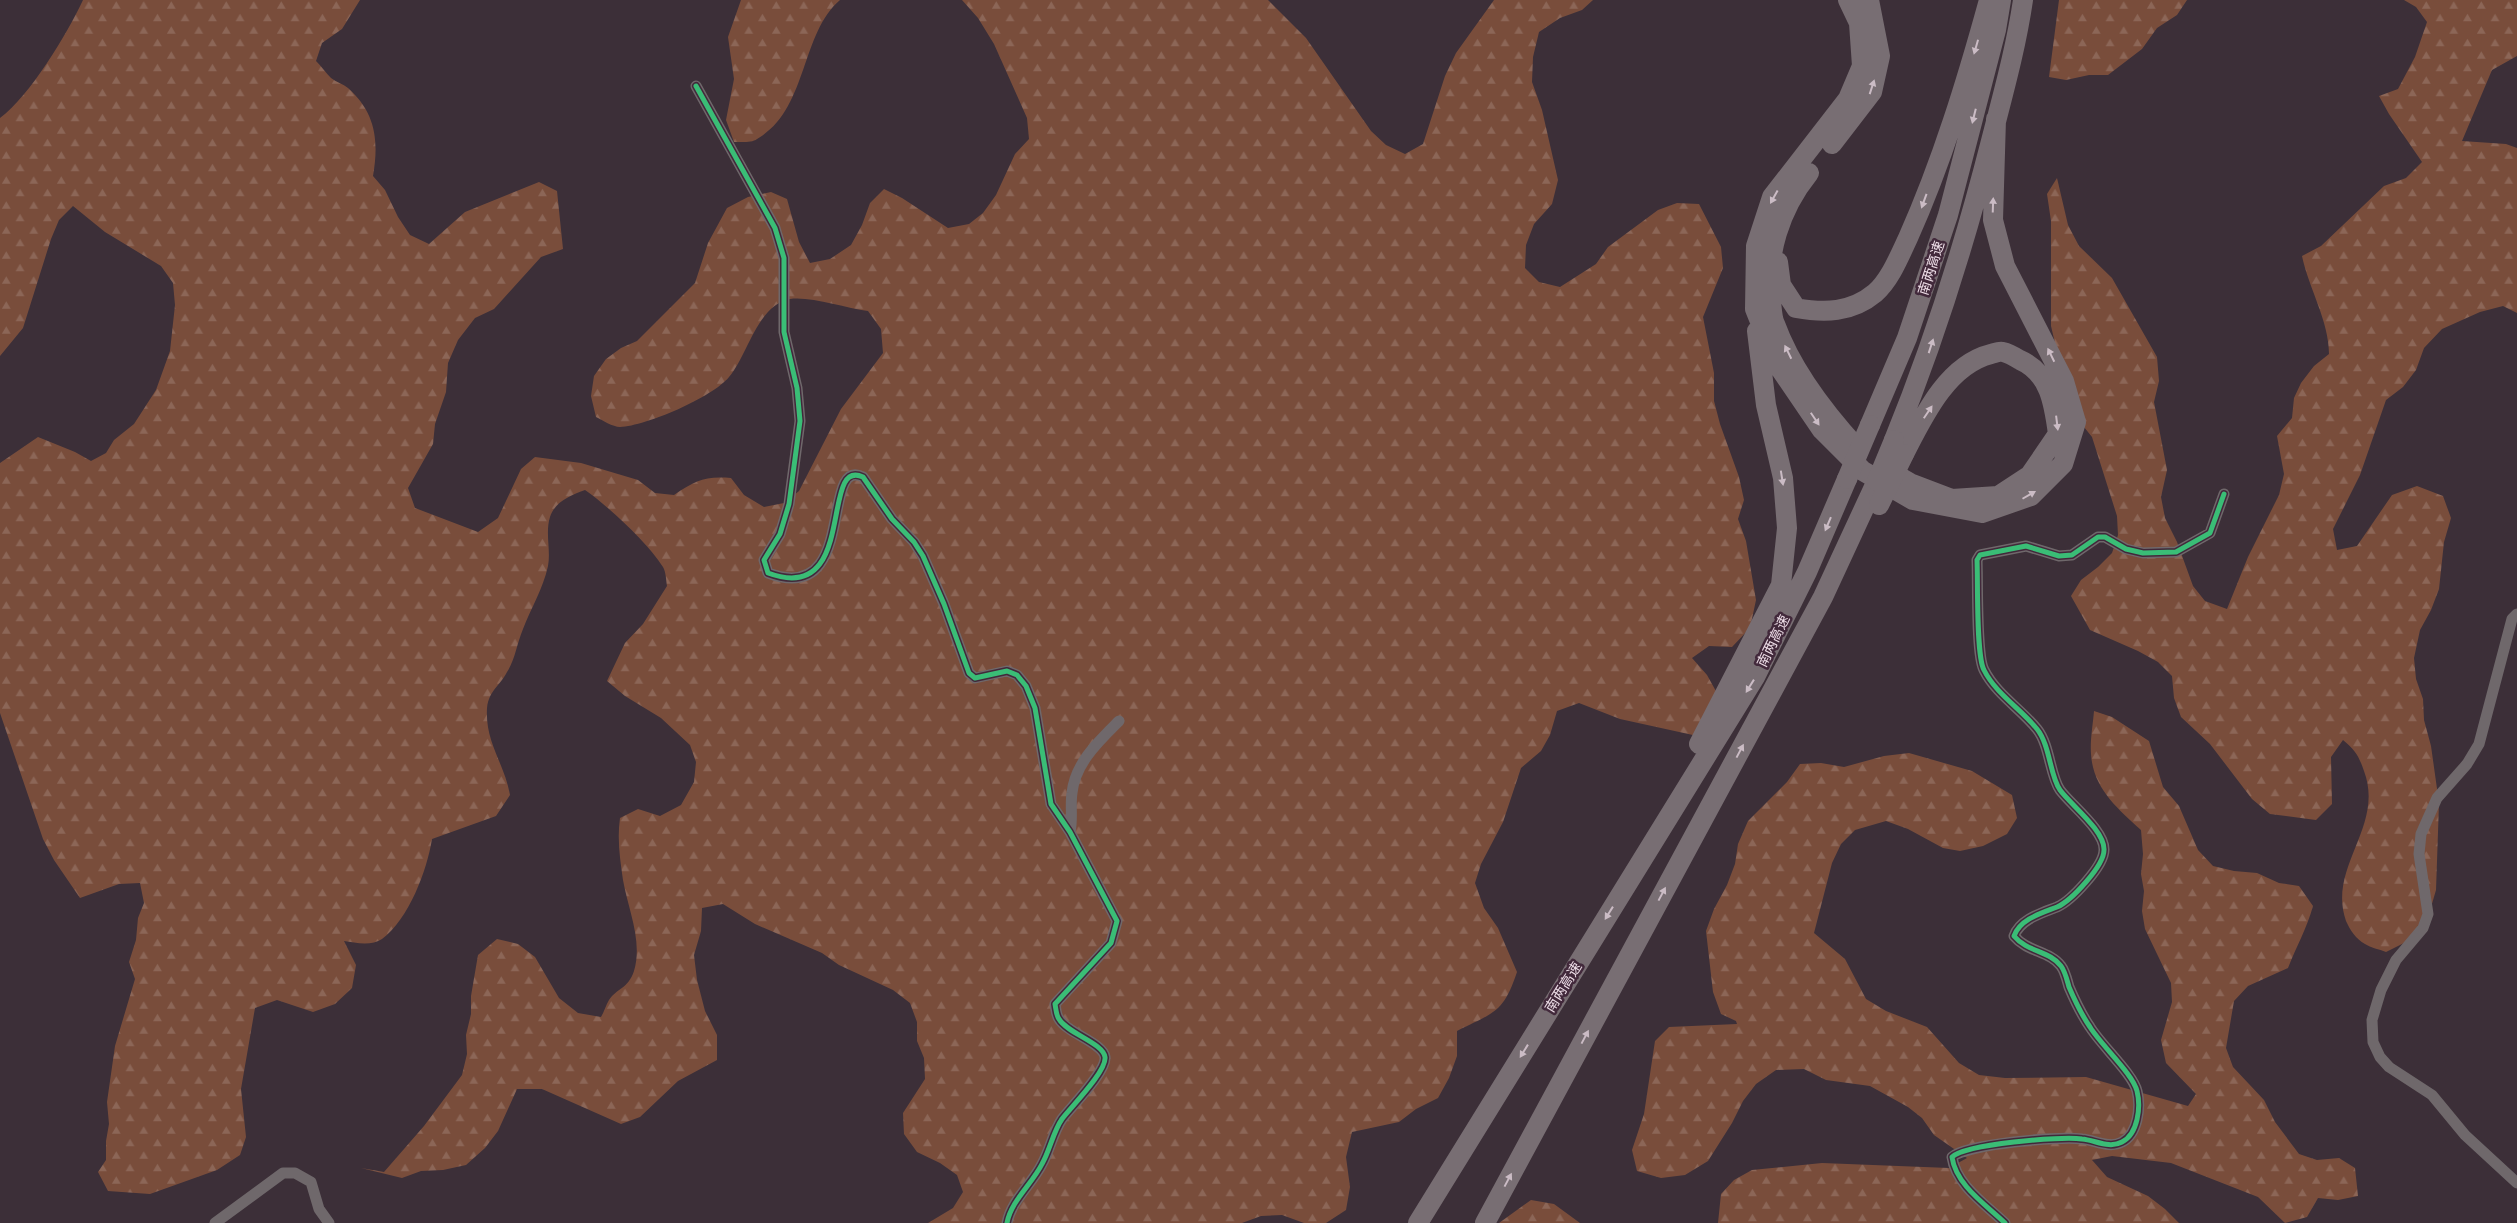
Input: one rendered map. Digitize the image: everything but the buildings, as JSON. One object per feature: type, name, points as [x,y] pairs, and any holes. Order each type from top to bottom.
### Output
[{"type":"highway","points":[[1840,122],[1862,66],[1859,23],[1848,0]]},
{"type":"highway","points":[[1869,0],[1880,56],[1872,92],[1840,122],[1772,196],[1769,232],[1769,285],[1774,323],[1799,375],[1843,433],[1867,459],[1910,482],[1952,499],[1998,496],[2030,475],[2058,434],[2054,401],[2044,379],[2028,363],[2002,352],[1976,358],[1947,382],[1918,427],[1899,447]]},
{"type":"highway","points":[[1769,232],[1781,284],[1796,308],[1821,313],[1850,308],[1875,293],[1896,265],[1922,207],[1972,62],[1989,0]]},
{"type":"highway","name":"南两高速","points":[[1418,1223],[1755,677],[1806,572],[1907,338],[1948,216],[1996,30],[2001,0]]},
{"type":"highway","name":"南两高速","points":[[1485,1223],[1823,597],[1876,496],[1899,447],[1965,239],[2017,38],[2023,0]]},
{"type":"highway","points":[[1755,309],[1777,364],[1822,430],[1862,472],[1913,500],[1982,513],[2031,496],[2063,464],[2076,422],[2064,381],[2005,266],[1993,220],[1996,119]]},
{"type":"highway","points":[[1624,890],[1781,585],[1787,528],[1783,478],[1766,405],[1755,309],[1756,246],[1769,232]]},
{"type":"street","points":[[696,86],[775,228],[784,258],[784,332],[797,388],[800,421],[788,504],[780,534],[764,560],[765,568],[768,573],[791,578],[804,576],[818,567],[826,557],[834,535],[836,508],[843,484],[850,476],[863,477],[892,519],[914,542],[923,556],[944,604],[969,673],[975,678],[1007,671],[1017,675],[1026,686],[1035,708],[1050,804],[1070,832],[1117,921],[1111,943],[1055,1004],[1058,1018],[1068,1029],[1099,1048],[1105,1060],[1096,1079],[1061,1121],[1042,1165],[1012,1210],[1007,1223]]},
{"type":"street","points":[[2004,1223],[1961,1181],[1954,1168],[1952,1156],[1956,1152],[1974,1148],[2057,1138],[2083,1139],[2107,1145],[2124,1142],[2133,1132],[2138,1116],[2137,1090],[2131,1079],[2096,1037],[2079,1012],[2061,966],[2052,958],[2021,945],[2014,936],[2016,930],[2028,920],[2058,906],[2072,896],[2099,865],[2104,850],[2100,835],[2058,788],[2051,761],[2038,731],[1999,690],[1983,669],[1977,560],[1980,555],[2026,546],[2059,556],[2072,555],[2098,537],[2105,537],[2126,549],[2143,553],[2176,552],[2210,533],[2224,494]]},
{"type":"street","points":[[2517,614],[2512,619],[2479,744],[2467,764],[2437,798],[2421,834],[2419,854],[2428,914],[2423,928],[2396,960],[2381,990],[2372,1020],[2373,1042],[2380,1057],[2389,1068],[2432,1095],[2465,1135],[2517,1183]]},
{"type":"street","points":[[1070,832],[1073,822],[1072,793],[1079,771],[1090,751],[1118,721]]},
{"type":"street","points":[[215,1223],[284,1173],[295,1173],[311,1182],[319,1208],[329,1223]]},
{"type":"green space","points":[[83,0],[360,0],[342,29],[322,43],[316,61],[331,78],[348,88],[365,107],[375,139],[376,151],[373,176],[385,190],[398,217],[410,235],[429,244],[465,212],[539,182],[557,191],[563,249],[541,257],[494,309],[475,318],[458,340],[448,363],[446,392],[435,424],[433,444],[408,488],[415,508],[478,532],[498,518],[521,469],[535,457],[581,463],[638,480],[655,493],[674,495],[701,480],[731,478],[744,495],[764,507],[784,503],[799,491],[841,409],[883,353],[881,329],[868,311],[807,299],[790,299],[779,303],[761,321],[736,368],[721,385],[678,409],[646,422],[617,427],[596,417],[591,396],[594,376],[606,359],[621,348],[637,341],[695,283],[708,243],[727,208],[748,197],[771,192],[787,199],[799,242],[810,263],[830,259],[851,245],[862,225],[870,203],[884,189],[902,198],[948,228],[969,224],[983,213],[996,195],[1015,154],[1029,139],[1027,118],[994,44],[978,18],[962,0],[1268,0],[1306,38],[1371,131],[1386,145],[1405,154],[1423,144],[1445,76],[1456,53],[1494,0],[1593,0],[1582,10],[1560,18],[1539,32],[1533,57],[1532,82],[1542,110],[1558,180],[1552,204],[1534,224],[1526,245],[1525,268],[1539,282],[1560,287],[1596,264],[1608,247],[1658,210],[1677,203],[1699,204],[1721,247],[1723,268],[1703,317],[1714,373],[1714,401],[1739,477],[1744,500],[1738,519],[1746,541],[1756,600],[1750,628],[1732,647],[1709,646],[1692,658],[1707,675],[1717,693],[1702,737],[1620,719],[1579,703],[1557,711],[1550,735],[1541,751],[1521,768],[1503,822],[1481,864],[1475,883],[1484,908],[1498,928],[1517,972],[1512,986],[1502,1004],[1496,1010],[1457,1031],[1457,1056],[1449,1078],[1438,1098],[1416,1109],[1399,1122],[1352,1132],[1346,1157],[1350,1187],[1346,1210],[1326,1223],[1304,1223],[1282,1215],[1261,1216],[1242,1223],[928,1223],[953,1208],[963,1192],[957,1175],[940,1163],[917,1152],[904,1134],[903,1113],[925,1079],[924,1058],[917,1041],[917,1022],[910,1003],[893,990],[839,965],[822,953],[755,924],[723,904],[702,908],[701,931],[694,955],[697,980],[705,1011],[717,1035],[717,1060],[678,1081],[640,1117],[621,1124],[542,1089],[517,1089],[498,1131],[485,1148],[466,1165],[443,1170],[421,1171],[402,1178],[361,1168],[384,1172],[424,1126],[462,1075],[467,1054],[466,1035],[471,1014],[471,996],[478,955],[497,939],[518,944],[535,957],[559,998],[578,1013],[601,1017],[609,1000],[626,985],[634,971],[637,948],[636,937],[623,880],[619,841],[620,818],[638,809],[660,816],[681,805],[694,782],[696,762],[690,745],[661,718],[625,696],[607,681],[625,643],[643,624],[667,586],[663,567],[648,547],[605,505],[585,490],[564,499],[552,511],[548,529],[548,566],[543,583],[523,629],[510,667],[492,692],[488,702],[487,720],[489,732],[504,772],[510,795],[496,816],[432,839],[426,865],[415,893],[392,930],[374,943],[344,941],[356,965],[352,988],[335,1004],[313,1012],[277,1000],[255,1008],[241,1089],[246,1137],[240,1155],[217,1170],[150,1194],[108,1191],[98,1172],[106,1160],[106,1141],[109,1124],[107,1102],[115,1046],[135,979],[129,962],[136,940],[138,918],[144,903],[140,883],[119,884],[80,898],[54,860],[43,839],[0,713],[0,463],[38,437],[75,452],[91,461],[106,453],[114,440],[134,424],[156,390],[170,351],[175,305],[173,283],[161,266],[105,232],[73,206],[59,220],[51,239],[23,328],[0,356],[0,118],[12,108],[47,64],[68,30]]},
{"type":"green space","points":[[741,0],[840,0],[827,15],[817,32],[786,110],[774,126],[757,139],[749,142],[734,142],[726,120],[734,79],[728,37]]},
{"type":"green space","points":[[2059,0],[2187,0],[2177,15],[2157,28],[2142,49],[2108,75],[2089,75],[2066,80],[2049,77]]},
{"type":"green space","points":[[2404,0],[2517,0],[2517,56],[2492,70],[2462,141],[2506,144],[2517,148],[2517,313],[2503,306],[2480,312],[2442,329],[2424,348],[2416,370],[2403,387],[2386,400],[2360,475],[2333,529],[2337,550],[2357,546],[2392,495],[2417,486],[2443,496],[2451,518],[2444,542],[2439,589],[2431,610],[2420,630],[2414,658],[2416,679],[2423,699],[2424,720],[2431,746],[2439,803],[2436,890],[2429,914],[2410,940],[2386,952],[2367,945],[2356,937],[2346,921],[2342,901],[2344,883],[2363,829],[2367,810],[2368,791],[2364,771],[2354,750],[2343,740],[2331,757],[2332,804],[2316,820],[2270,814],[2252,799],[2210,744],[2181,717],[2174,698],[2172,676],[2158,662],[2090,630],[2071,596],[2081,580],[2112,553],[2118,535],[2117,516],[2092,437],[2080,422],[2051,326],[2051,221],[2047,194],[2057,178],[2068,225],[2079,246],[2112,278],[2157,357],[2159,381],[2154,402],[2167,470],[2161,497],[2165,518],[2177,542],[2193,586],[2205,601],[2227,609],[2248,557],[2279,495],[2284,474],[2277,436],[2292,418],[2294,398],[2301,383],[2314,366],[2329,354],[2326,329],[2302,256],[2321,246],[2384,186],[2406,178],[2422,162],[2379,96],[2398,89],[2415,57],[2427,22],[2416,7]]},
{"type":"green space","points":[[2094,711],[2112,717],[2149,741],[2163,787],[2179,806],[2198,850],[2213,866],[2234,871],[2257,873],[2279,883],[2299,886],[2313,906],[2288,968],[2248,986],[2234,1001],[2226,1048],[2233,1067],[2264,1100],[2275,1122],[2299,1154],[2317,1160],[2339,1158],[2355,1168],[2358,1196],[2338,1200],[2318,1198],[2307,1217],[2285,1223],[2258,1197],[2171,1163],[2112,1156],[2092,1160],[2107,1177],[2148,1196],[2179,1223],[1718,1223],[1721,1194],[1734,1180],[1752,1170],[1822,1163],[1949,1168],[1967,1158],[1934,1135],[1922,1118],[1908,1107],[1870,1086],[1826,1080],[1804,1069],[1776,1070],[1756,1084],[1743,1101],[1732,1123],[1708,1161],[1685,1175],[1661,1178],[1637,1171],[1632,1150],[1644,1114],[1655,1041],[1669,1027],[1737,1024],[1736,1021],[1721,1014],[1713,992],[1706,931],[1714,909],[1727,885],[1735,864],[1738,844],[1748,821],[1787,782],[1800,764],[1821,763],[1844,767],[1884,756],[1909,753],[1972,771],[2012,795],[2017,818],[2007,834],[1983,846],[1960,851],[1943,848],[1908,829],[1886,821],[1855,830],[1841,844],[1832,863],[1814,933],[1845,959],[1866,999],[1886,1011],[1927,1027],[1959,1063],[1979,1075],[2005,1078],[2086,1077],[2188,1106],[2196,1094],[2166,1063],[2161,1040],[2172,1002],[2171,983],[2145,929],[2142,911],[2144,891],[2141,874],[2143,854],[2141,830],[2115,805],[2096,777],[2091,754]]},
{"type":"green space","points":[[1531,1200],[1554,1204],[1580,1223],[1499,1223]]},
{"type":"cycle path","points":[[696,86],[775,228],[784,258],[784,332],[797,388],[800,421],[789,504],[780,534],[764,560],[768,573],[796,578],[815,569],[826,552],[842,488],[850,476],[863,477],[892,519],[914,542],[923,556],[944,604],[969,673],[975,678],[1007,671],[1017,675],[1026,686],[1035,708],[1051,804],[1070,832],[1117,921],[1111,943],[1055,1004],[1057,1016],[1063,1024],[1098,1047],[1105,1057],[1104,1063],[1095,1080],[1062,1119],[1042,1164],[1017,1200],[1007,1223]]},
{"type":"cycle path","points":[[2005,1223],[1965,1185],[1959,1176],[1952,1157],[1975,1148],[2035,1140],[2071,1138],[2112,1145],[2117,1144],[2132,1133],[2137,1120],[2139,1105],[2137,1091],[2130,1076],[2087,1022],[2069,987],[2061,966],[2051,957],[2025,945],[2014,936],[2026,921],[2057,907],[2078,891],[2099,865],[2104,850],[2099,835],[2060,790],[2054,777],[2045,743],[2037,729],[1995,687],[1984,670],[1981,662],[1979,635],[1977,560],[1980,555],[2026,546],[2059,556],[2072,555],[2098,537],[2105,537],[2126,549],[2143,553],[2176,552],[2210,533],[2224,494]]}]
